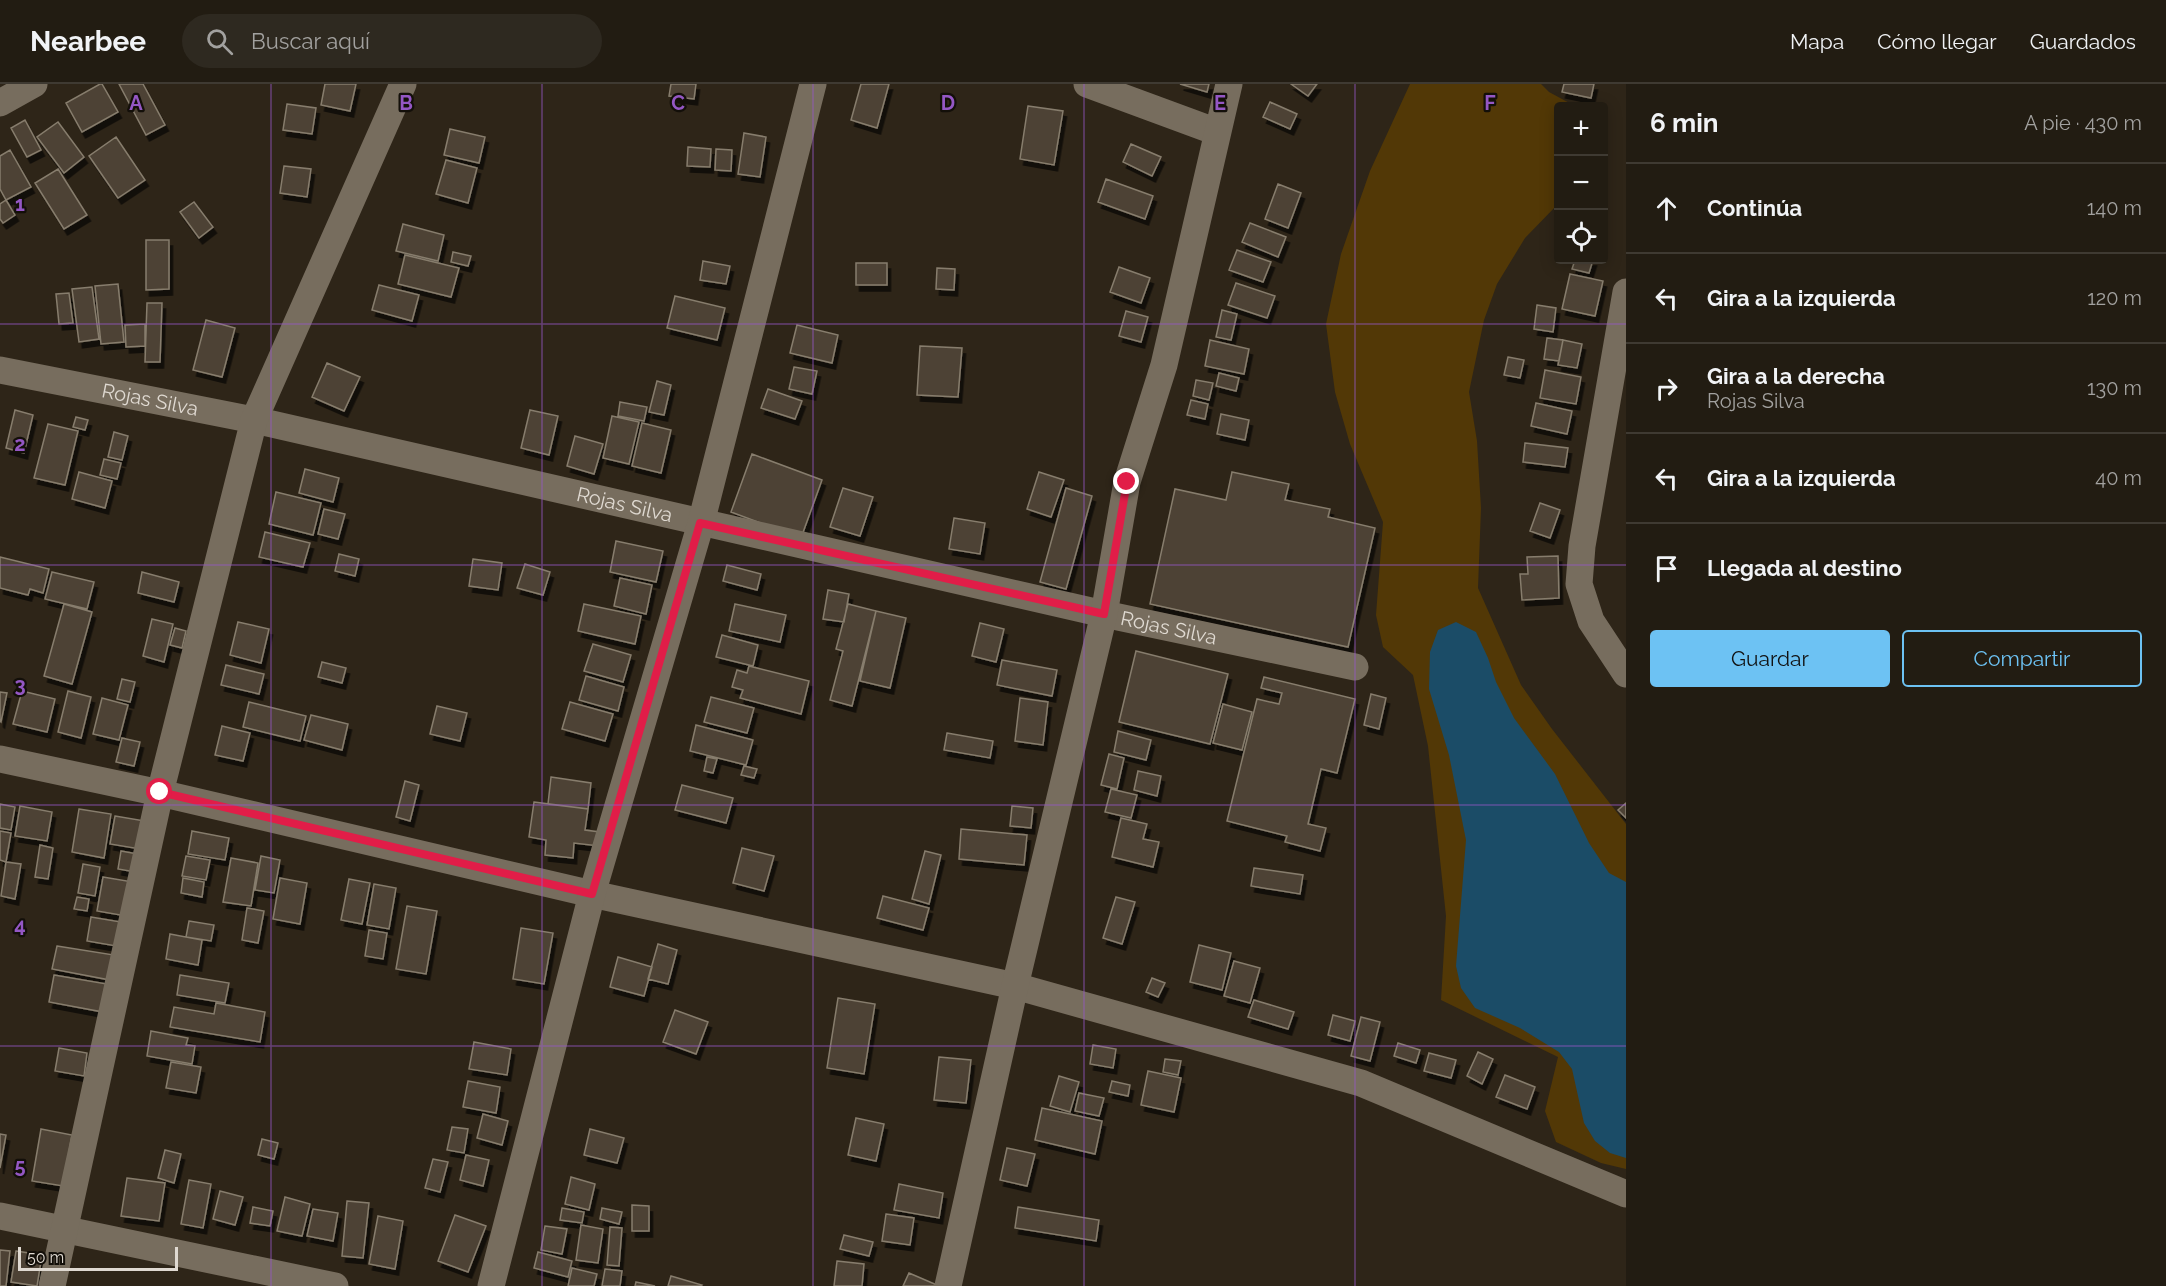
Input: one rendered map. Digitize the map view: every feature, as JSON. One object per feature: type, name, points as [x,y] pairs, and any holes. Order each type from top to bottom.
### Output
[{"type":"street","points":[[8,95],[34,84]]},
{"type":"street","points":[[52,1286],[160,792],[254,420],[403,84]]},
{"type":"street","points":[[491,1286],[592,894],[700,523],[813,84]]},
{"type":"street","points":[[1087,84],[1217,132]]},
{"type":"street","points":[[948,1286],[1015,986],[1104,614],[1127,482],[1164,365],[1229,84]]},
{"type":"street","points":[[1626,292],[1582,546],[1579,584],[1591,621],[1626,674]]},
{"type":"street","name":"Rojas Silva","points":[[0,370],[254,420],[1104,614],[1355,667]]},
{"type":"street","points":[[0,759],[160,792],[592,894],[1015,986],[1361,1083],[1626,1194]]},
{"type":"street","points":[[0,1216],[335,1286]]},
{"type":"shaded area","points":[[1410,84],[1541,84],[1549,92],[1568,102],[1554,102],[1554,208],[1525,238],[1497,284],[1484,320],[1469,392],[1477,441],[1481,508],[1478,588],[1521,685],[1626,824],[1626,1169],[1601,1163],[1556,1142],[1545,1111],[1558,1057],[1441,1000],[1446,916],[1428,746],[1413,675],[1383,647],[1376,615],[1383,522],[1350,444],[1335,392],[1326,324],[1341,254],[1370,171]]},
{"type":"water","points":[[1456,622],[1476,632],[1496,682],[1514,718],[1555,774],[1589,843],[1609,873],[1626,882],[1626,1158],[1610,1153],[1595,1141],[1584,1123],[1572,1069],[1559,1052],[1520,1028],[1475,1008],[1461,988],[1456,966],[1466,840],[1449,755],[1429,689],[1430,652],[1438,630]]},
{"type":"building","points":[[100,84],[118,112],[82,132],[66,103]]},
{"type":"building","points":[[119,84],[143,84],[165,125],[146,135]]},
{"type":"building","points":[[325,84],[356,84],[350,111],[321,105]]},
{"type":"building","points":[[671,84],[696,84],[694,99],[669,96]]},
{"type":"building","points":[[861,84],[889,84],[877,128],[851,120]]},
{"type":"building","points":[[1180,84],[1209,84],[1207,92]]},
{"type":"building","points":[[1291,84],[1317,84],[1308,96]]},
{"type":"building","points":[[1564,84],[1594,84],[1591,98],[1562,92]]},
{"type":"building","points":[[1270,102],[1297,114],[1290,129],[1263,117]]},
{"type":"building","points":[[287,104],[316,108],[312,134],[283,130]]},
{"type":"building","points":[[1028,106],[1063,111],[1054,165],[1020,159]]},
{"type":"building","points":[[25,120],[41,150],[27,157],[11,128]]},
{"type":"building","points":[[58,122],[84,157],[64,173],[37,137]]},
{"type":"building","points":[[450,129],[485,137],[479,163],[444,155]]},
{"type":"building","points":[[744,133],[766,137],[760,177],[738,174]]},
{"type":"building","points":[[116,137],[145,180],[118,198],[89,156]]},
{"type":"building","points":[[1131,144],[1161,157],[1152,176],[1123,162]]},
{"type":"building","points":[[688,147],[711,149],[710,167],[687,166]]},
{"type":"building","points":[[716,149],[732,150],[731,171],[715,170]]},
{"type":"building","points":[[10,150],[31,187],[6,200],[0,189],[0,156]]},
{"type":"building","points":[[446,160],[477,168],[468,203],[436,194]]},
{"type":"building","points":[[284,166],[311,169],[307,197],[280,193]]},
{"type":"building","points":[[58,169],[87,215],[64,229],[35,183]]},
{"type":"building","points":[[1106,179],[1153,196],[1145,219],[1098,202]]},
{"type":"building","points":[[1278,184],[1301,193],[1288,228],[1265,219]]},
{"type":"building","points":[[6,200],[15,215],[3,223],[0,219],[0,204]]},
{"type":"building","points":[[194,202],[213,227],[199,238],[180,212]]},
{"type":"building","points":[[1250,223],[1286,237],[1278,257],[1242,242]]},
{"type":"building","points":[[403,224],[444,235],[438,261],[396,251]]},
{"type":"building","points":[[146,240],[169,240],[169,289],[146,290]]},
{"type":"building","points":[[1237,250],[1271,262],[1263,282],[1229,270]]},
{"type":"building","points":[[453,252],[471,256],[468,266],[451,262]]},
{"type":"building","points":[[405,255],[459,268],[451,297],[398,284]]},
{"type":"building","points":[[703,261],[730,266],[726,284],[700,280]]},
{"type":"building","points":[[856,263],[887,263],[887,285],[856,285]]},
{"type":"building","points":[[1574,264],[1592,264],[1589,273],[1572,269]]},
{"type":"building","points":[[1119,267],[1150,278],[1141,303],[1110,292]]},
{"type":"building","points":[[937,268],[955,269],[954,290],[936,289]]},
{"type":"building","points":[[1570,274],[1603,281],[1595,316],[1562,309]]},
{"type":"building","points":[[1236,283],[1275,296],[1267,318],[1228,305]]},
{"type":"building","points":[[118,284],[124,342],[101,344],[95,286]]},
{"type":"building","points":[[379,285],[419,295],[412,321],[372,310]]},
{"type":"building","points":[[92,287],[99,339],[79,342],[72,289]]},
{"type":"building","points":[[69,293],[73,323],[59,324],[56,294]]},
{"type":"building","points":[[675,296],[725,308],[717,340],[667,328]]},
{"type":"building","points":[[147,303],[162,303],[160,362],[145,362]]},
{"type":"building","points":[[1537,305],[1556,308],[1553,332],[1534,329]]},
{"type":"building","points":[[1222,310],[1237,314],[1231,340],[1216,337]]},
{"type":"building","points":[[1126,311],[1148,317],[1141,342],[1119,336]]},
{"type":"building","points":[[206,320],[235,328],[222,377],[193,370]]},
{"type":"building","points":[[145,324],[145,346],[126,347],[125,325]]},
{"type":"building","points":[[797,325],[838,335],[832,363],[790,353]]},
{"type":"building","points":[[1547,338],[1563,340],[1559,361],[1544,359]]},
{"type":"building","points":[[1210,340],[1249,349],[1244,374],[1205,366]]},
{"type":"building","points":[[1563,340],[1582,344],[1577,368],[1558,365]]},
{"type":"building","points":[[920,346],[962,348],[958,397],[917,395]]},
{"type":"building","points":[[1508,357],[1524,360],[1520,378],[1504,375]]},
{"type":"building","points":[[327,363],[360,377],[344,411],[312,397]]},
{"type":"building","points":[[794,367],[817,371],[812,394],[789,389]]},
{"type":"building","points":[[1545,370],[1581,377],[1576,404],[1540,398]]},
{"type":"building","points":[[1219,373],[1239,378],[1236,391],[1216,386]]},
{"type":"building","points":[[1196,380],[1213,383],[1209,400],[1193,396]]},
{"type":"building","points":[[657,381],[671,385],[664,415],[649,412]]},
{"type":"building","points":[[768,389],[802,401],[795,419],[761,408]]},
{"type":"building","points":[[1191,400],[1208,404],[1205,419],[1187,415]]},
{"type":"building","points":[[620,402],[647,407],[644,421],[618,416]]},
{"type":"building","points":[[1536,403],[1572,411],[1567,434],[1531,426]]},
{"type":"building","points":[[15,410],[33,415],[24,453],[6,448]]},
{"type":"building","points":[[530,410],[558,416],[549,455],[521,448]]},
{"type":"building","points":[[1221,414],[1249,420],[1245,440],[1217,434]]},
{"type":"building","points":[[612,416],[639,422],[629,464],[603,458]]},
{"type":"building","points":[[76,417],[88,420],[85,430],[73,427]]},
{"type":"building","points":[[642,423],[671,430],[661,473],[632,466]]},
{"type":"building","points":[[48,424],[78,431],[65,485],[34,478]]},
{"type":"building","points":[[114,432],[128,436],[122,460],[108,457]]},
{"type":"building","points":[[575,436],[603,444],[594,474],[567,466]]},
{"type":"building","points":[[1525,443],[1568,448],[1565,467],[1523,462]]},
{"type":"building","points":[[752,454],[822,480],[801,538],[731,512]]},
{"type":"building","points":[[104,459],[121,463],[117,479],[100,475]]},
{"type":"building","points":[[305,469],[339,478],[333,502],[299,493]]},
{"type":"building","points":[[79,472],[112,481],[105,508],[72,499]]},
{"type":"building","points":[[1039,472],[1064,480],[1051,517],[1027,509]]},
{"type":"building","points":[[1232,472],[1289,484],[1285,500],[1330,509],[1328,517],[1375,528],[1348,647],[1150,604],[1175,489],[1226,500]]},
{"type":"building","points":[[843,488],[873,497],[860,536],[830,527]]},
{"type":"building","points":[[1066,488],[1092,496],[1066,589],[1040,582]]},
{"type":"building","points":[[276,492],[321,503],[313,535],[269,524]]},
{"type":"building","points":[[1540,503],[1560,510],[1550,538],[1530,531]]},
{"type":"building","points":[[324,509],[345,514],[338,539],[318,534]]},
{"type":"building","points":[[954,518],[985,523],[980,554],[949,549]]},
{"type":"building","points":[[265,532],[310,543],[303,567],[259,557]]},
{"type":"building","points":[[616,541],[663,551],[656,582],[610,572]]},
{"type":"building","points":[[339,554],[359,559],[355,576],[335,571]]},
{"type":"building","points":[[1558,556],[1559,598],[1522,600],[1520,574],[1528,574],[1527,557]]},
{"type":"building","points":[[0,557],[49,569],[43,593],[30,589],[28,595],[0,588]]},
{"type":"building","points":[[473,559],[502,563],[498,590],[469,586]]},
{"type":"building","points":[[525,564],[550,572],[543,595],[517,588]]},
{"type":"building","points":[[727,565],[761,574],[757,590],[723,581]]},
{"type":"building","points":[[52,572],[94,582],[87,609],[45,599]]},
{"type":"building","points":[[142,572],[179,582],[174,602],[138,593]]},
{"type":"building","points":[[620,578],[652,585],[646,614],[614,606]]},
{"type":"building","points":[[828,590],[849,594],[844,622],[823,619]]},
{"type":"building","points":[[64,604],[92,612],[72,684],[44,676]]},
{"type":"building","points":[[584,604],[641,616],[635,644],[578,631]]},
{"type":"building","points":[[735,604],[786,615],[780,642],[729,631]]},
{"type":"building","points":[[848,604],[876,611],[852,706],[830,700],[843,651],[836,649]]},
{"type":"building","points":[[876,611],[906,618],[890,688],[860,681]]},
{"type":"building","points":[[152,619],[173,624],[164,662],[143,656]]},
{"type":"building","points":[[238,622],[269,629],[261,663],[230,655]]},
{"type":"building","points":[[980,623],[1004,629],[996,662],[972,656]]},
{"type":"building","points":[[175,628],[186,631],[182,648],[170,645]]},
{"type":"building","points":[[722,635],[758,645],[753,666],[716,657]]},
{"type":"building","points":[[593,644],[631,655],[623,682],[584,671]]},
{"type":"building","points":[[1136,651],[1228,674],[1210,744],[1119,722]]},
{"type":"building","points":[[1002,660],[1057,670],[1052,696],[997,685]]},
{"type":"building","points":[[322,662],[346,668],[342,683],[318,677]]},
{"type":"building","points":[[226,665],[264,674],[259,694],[221,685]]},
{"type":"building","points":[[749,666],[809,681],[801,714],[740,698],[743,690],[732,687],[737,670],[747,673]]},
{"type":"building","points":[[586,676],[624,687],[618,711],[579,700]]},
{"type":"building","points":[[1264,677],[1355,699],[1337,773],[1321,769],[1308,824],[1326,828],[1320,851],[1285,842],[1287,836],[1227,821],[1257,699],[1279,704],[1282,693],[1261,688]]},
{"type":"building","points":[[122,679],[135,682],[130,702],[117,699]]},
{"type":"building","points":[[22,691],[55,699],[47,732],[13,724]]},
{"type":"building","points":[[68,691],[91,697],[81,738],[58,732]]},
{"type":"building","points":[[0,692],[7,693],[1,722],[0,721]]},
{"type":"building","points":[[1371,694],[1386,698],[1379,729],[1364,725]]},
{"type":"building","points":[[711,697],[754,708],[747,733],[704,722]]},
{"type":"building","points":[[102,698],[128,705],[119,740],[93,734]]},
{"type":"building","points":[[1020,698],[1048,702],[1043,745],[1015,741]]},
{"type":"building","points":[[249,702],[306,716],[300,741],[243,727]]},
{"type":"building","points":[[570,702],[613,714],[605,741],[562,729]]},
{"type":"building","points":[[1223,704],[1252,712],[1242,750],[1213,743]]},
{"type":"building","points":[[437,706],[467,713],[460,741],[430,734]]},
{"type":"building","points":[[311,715],[348,724],[342,750],[304,740]]},
{"type":"building","points":[[696,725],[753,740],[746,765],[690,751]]},
{"type":"building","points":[[222,726],[250,733],[243,761],[215,755]]},
{"type":"building","points":[[1118,731],[1151,740],[1146,760],[1114,752]]},
{"type":"building","points":[[947,733],[993,741],[990,758],[944,750]]},
{"type":"building","points":[[122,738],[140,742],[134,766],[116,762]]},
{"type":"building","points":[[1109,754],[1124,758],[1117,789],[1101,785]]},
{"type":"building","points":[[707,757],[717,759],[713,773],[704,771]]},
{"type":"building","points":[[744,766],[757,769],[754,778],[741,775]]},
{"type":"building","points":[[1138,771],[1161,776],[1157,796],[1134,790]]},
{"type":"building","points":[[551,777],[591,783],[588,809],[548,804]]},
{"type":"building","points":[[405,781],[419,785],[410,821],[396,817]]},
{"type":"building","points":[[682,785],[733,798],[726,823],[675,810]]},
{"type":"building","points":[[1111,789],[1137,795],[1131,818],[1105,812]]},
{"type":"building","points":[[534,802],[588,809],[585,830],[600,832],[599,846],[574,843],[573,858],[545,855],[546,840],[529,837]]},
{"type":"building","points":[[1626,803],[1626,818],[1618,810]]},
{"type":"building","points":[[0,804],[15,807],[11,830],[0,828]]},
{"type":"building","points":[[20,806],[52,812],[47,841],[15,836]]},
{"type":"building","points":[[1012,806],[1033,808],[1031,828],[1010,826]]},
{"type":"building","points":[[79,809],[111,814],[104,858],[72,852]]},
{"type":"building","points":[[115,816],[145,821],[140,849],[110,844]]},
{"type":"building","points":[[1121,818],[1147,824],[1143,839],[1159,842],[1153,867],[1112,857]]},
{"type":"building","points":[[961,829],[1027,835],[1024,865],[959,859]]},
{"type":"building","points":[[0,831],[11,833],[6,862],[0,860]]},
{"type":"building","points":[[192,831],[229,838],[225,860],[188,854]]},
{"type":"building","points":[[40,845],[53,848],[48,879],[35,877]]},
{"type":"building","points":[[742,848],[774,856],[764,891],[733,883]]},
{"type":"building","points":[[121,851],[138,854],[135,872],[118,869]]},
{"type":"building","points":[[925,851],[941,855],[929,904],[912,899]]},
{"type":"building","points":[[186,856],[210,860],[206,880],[182,876]]},
{"type":"building","points":[[261,856],[280,860],[274,893],[255,890]]},
{"type":"building","points":[[231,858],[258,863],[251,906],[223,902]]},
{"type":"building","points":[[6,862],[21,864],[15,899],[1,896]]},
{"type":"building","points":[[83,864],[100,867],[95,896],[78,893]]},
{"type":"building","points":[[1254,868],[1303,875],[1300,894],[1251,886]]},
{"type":"building","points":[[103,877],[133,882],[126,916],[97,911]]},
{"type":"building","points":[[183,878],[204,882],[202,897],[181,893]]},
{"type":"building","points":[[280,878],[307,883],[300,924],[273,919]]},
{"type":"building","points":[[349,879],[370,883],[362,924],[341,920]]},
{"type":"building","points":[[374,884],[396,888],[389,929],[367,925]]},
{"type":"building","points":[[883,896],[929,908],[923,930],[877,918]]},
{"type":"building","points":[[77,897],[89,899],[87,911],[74,909]]},
{"type":"building","points":[[1116,897],[1135,902],[1122,944],[1103,938]]},
{"type":"building","points":[[407,906],[437,911],[426,974],[396,969]]},
{"type":"building","points":[[247,908],[264,911],[258,943],[242,940]]},
{"type":"building","points":[[91,917],[127,923],[122,947],[87,941]]},
{"type":"building","points":[[189,921],[214,925],[211,941],[186,937]]},
{"type":"building","points":[[521,928],[553,933],[544,984],[513,979]]},
{"type":"building","points":[[369,930],[387,933],[383,959],[365,956]]},
{"type":"building","points":[[170,934],[202,940],[198,965],[166,959]]},
{"type":"building","points":[[658,944],[677,950],[668,984],[648,979]]},
{"type":"building","points":[[1199,945],[1231,953],[1222,990],[1190,982]]},
{"type":"building","points":[[57,946],[114,955],[110,980],[52,969]]},
{"type":"building","points":[[618,957],[652,967],[644,996],[610,987]]},
{"type":"building","points":[[1234,961],[1260,968],[1250,1003],[1224,996]]},
{"type":"building","points":[[54,975],[107,984],[103,1012],[49,1002]]},
{"type":"building","points":[[180,975],[229,983],[225,1003],[177,995]]},
{"type":"building","points":[[1152,978],[1165,983],[1158,997],[1146,992]]},
{"type":"building","points":[[838,998],[875,1004],[864,1074],[827,1068]]},
{"type":"building","points":[[1254,1000],[1294,1012],[1288,1029],[1248,1017]]},
{"type":"building","points":[[216,1003],[265,1012],[260,1042],[170,1027],[174,1007],[214,1014]]},
{"type":"building","points":[[675,1010],[708,1022],[696,1054],[663,1042]]},
{"type":"building","points":[[1333,1015],[1355,1021],[1350,1041],[1328,1035]]},
{"type":"building","points":[[1361,1017],[1380,1022],[1370,1061],[1351,1056]]},
{"type":"building","points":[[151,1031],[188,1038],[186,1045],[195,1046],[192,1064],[147,1056]]},
{"type":"building","points":[[474,1042],[511,1049],[507,1075],[469,1069]]},
{"type":"building","points":[[1398,1043],[1420,1050],[1416,1063],[1394,1056]]},
{"type":"building","points":[[1093,1045],[1116,1049],[1113,1068],[1090,1064]]},
{"type":"building","points":[[59,1048],[87,1053],[84,1076],[55,1071]]},
{"type":"building","points":[[1478,1052],[1493,1059],[1482,1084],[1467,1076]]},
{"type":"building","points":[[1429,1053],[1456,1060],[1451,1078],[1424,1071]]},
{"type":"building","points":[[939,1057],[971,1060],[966,1103],[934,1100]]},
{"type":"building","points":[[1165,1059],[1181,1061],[1178,1075],[1163,1072]]},
{"type":"building","points":[[171,1062],[201,1067],[196,1093],[166,1088]]},
{"type":"building","points":[[1148,1071],[1181,1078],[1174,1112],[1141,1105]]},
{"type":"building","points":[[1505,1075],[1535,1087],[1527,1109],[1496,1097]]},
{"type":"building","points":[[1059,1076],[1079,1082],[1070,1112],[1050,1106]]},
{"type":"building","points":[[468,1081],[500,1087],[496,1113],[463,1107]]},
{"type":"building","points":[[1112,1081],[1130,1085],[1128,1096],[1109,1092]]},
{"type":"building","points":[[1079,1093],[1104,1098],[1099,1116],[1075,1111]]},
{"type":"building","points":[[1042,1108],[1102,1121],[1095,1154],[1035,1140]]},
{"type":"building","points":[[483,1114],[508,1121],[502,1145],[477,1138]]},
{"type":"building","points":[[856,1118],[884,1124],[876,1161],[848,1155]]},
{"type":"building","points":[[452,1127],[468,1129],[464,1153],[447,1150]]},
{"type":"building","points":[[41,1129],[72,1135],[63,1186],[32,1181]]},
{"type":"building","points":[[590,1129],[624,1138],[617,1163],[584,1155]]},
{"type":"building","points":[[0,1134],[6,1135],[0,1168]]},
{"type":"building","points":[[262,1139],[278,1143],[274,1159],[258,1155]]},
{"type":"building","points":[[1007,1148],[1035,1154],[1027,1186],[1000,1180]]},
{"type":"building","points":[[165,1150],[181,1154],[174,1183],[158,1178]]},
{"type":"building","points":[[466,1155],[489,1160],[483,1186],[460,1180]]},
{"type":"building","points":[[433,1159],[448,1162],[440,1192],[425,1188]]},
{"type":"building","points":[[571,1177],[595,1184],[589,1210],[565,1204]]},
{"type":"building","points":[[127,1178],[165,1183],[159,1221],[121,1216]]},
{"type":"building","points":[[189,1180],[211,1184],[203,1228],[181,1224]]},
{"type":"building","points":[[899,1184],[943,1193],[939,1218],[894,1210]]},
{"type":"building","points":[[220,1191],[243,1197],[235,1225],[213,1219]]},
{"type":"building","points":[[285,1197],[310,1204],[302,1236],[277,1231]]},
{"type":"building","points":[[347,1201],[369,1203],[363,1258],[342,1256]]},
{"type":"building","points":[[632,1205],[649,1206],[649,1231],[632,1231]]},
{"type":"building","points":[[253,1207],[273,1211],[270,1226],[250,1223]]},
{"type":"building","points":[[1018,1207],[1099,1220],[1096,1241],[1015,1228]]},
{"type":"building","points":[[562,1208],[584,1212],[582,1223],[560,1220]]},
{"type":"building","points":[[602,1208],[622,1212],[619,1224],[600,1219]]},
{"type":"building","points":[[313,1209],[338,1213],[333,1241],[307,1236]]},
{"type":"building","points":[[886,1214],[914,1218],[910,1245],[882,1241]]},
{"type":"building","points":[[455,1215],[486,1226],[468,1272],[438,1261]]},
{"type":"building","points":[[378,1216],[403,1221],[395,1269],[369,1264]]},
{"type":"building","points":[[581,1225],[603,1229],[598,1263],[576,1260]]},
{"type":"building","points":[[545,1226],[567,1229],[562,1254],[541,1250]]},
{"type":"building","points":[[610,1227],[622,1228],[619,1266],[607,1265]]},
{"type":"building","points":[[844,1235],[873,1242],[869,1256],[840,1249]]},
{"type":"building","points":[[0,1250],[10,1251],[6,1286],[0,1286]]},
{"type":"building","points":[[16,1251],[42,1255],[37,1286],[11,1282]]},
{"type":"building","points":[[538,1252],[572,1261],[568,1277],[534,1268]]},
{"type":"building","points":[[837,1261],[864,1264],[862,1286],[834,1286]]},
{"type":"building","points":[[572,1268],[597,1274],[594,1286],[568,1286]]},
{"type":"building","points":[[605,1269],[622,1271],[620,1286],[602,1286]]},
{"type":"building","points":[[909,1273],[937,1285],[937,1286],[903,1286]]},
{"type":"building","points":[[671,1276],[702,1285],[668,1286]]},
{"type":"building","points":[[636,1282],[655,1286],[635,1286]]},
{"type":"route","points":[[160,792],[592,894],[700,523],[1104,614],[1127,482]]}]
